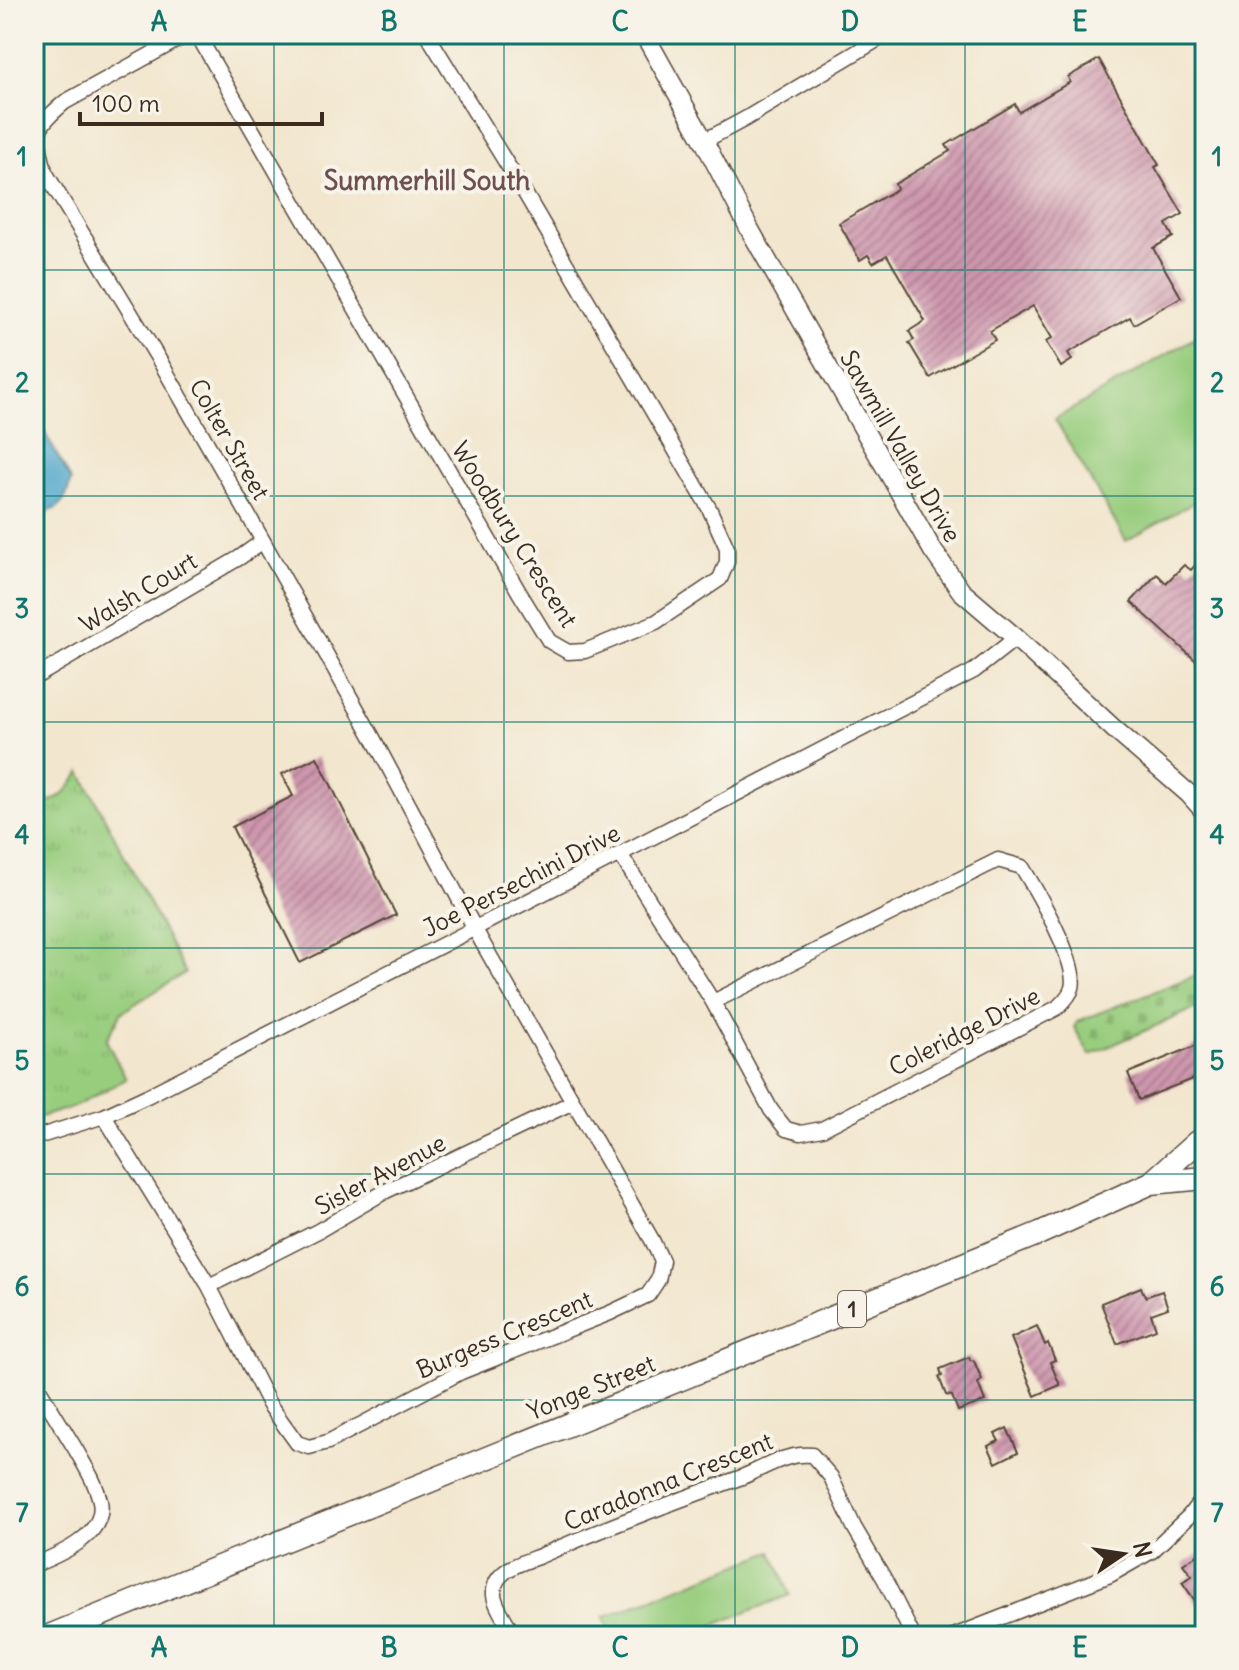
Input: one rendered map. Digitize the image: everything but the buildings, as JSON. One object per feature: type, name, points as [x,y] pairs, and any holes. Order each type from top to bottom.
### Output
[{"type":"main road","name":"Yonge Street","points":[[49,1636],[1026,1238],[1151,1183],[1197,1142],[1205,1139]]},
{"type":"main road","name":"Yonge Street","points":[[1151,1183],[1205,1178]]},
{"type":"street","name":"Colter Street","points":[[188,34],[65,102],[40,126],[38,140],[45,172],[161,363],[263,541],[474,928]]},
{"type":"street","name":"Woodbury Crescent","points":[[197,34],[549,641],[568,652],[585,651],[656,622],[720,579],[727,562],[727,548],[686,467],[427,34]]},
{"type":"street","name":"Sawmill Valley Drive","points":[[644,34],[750,230],[933,551],[961,591],[1189,794],[1205,812]]},
{"type":"street","points":[[704,141],[745,119],[864,40],[887,34]]},
{"type":"street","name":"Walsh Court","points":[[34,678],[226,566],[263,541]]},
{"type":"street","name":"Joe Persechini Drive","points":[[34,1138],[104,1116],[620,854],[974,671],[1016,638]]},
{"type":"street","name":"Coleridge Drive","points":[[620,854],[713,1002],[771,1110],[786,1129],[801,1133],[822,1129],[1057,1008],[1072,989],[1072,977],[1066,951],[1022,867],[998,860],[713,1002]]},
{"type":"street","name":"Burgess Crescent","points":[[104,1116],[209,1286],[269,1404],[297,1443],[309,1447],[328,1442],[461,1372],[648,1295],[658,1280],[662,1261],[474,928]]},
{"type":"street","name":"Sisler Avenue","points":[[209,1286],[318,1231],[386,1191],[573,1102]]},
{"type":"street","points":[[34,1381],[88,1472],[101,1503],[99,1517],[80,1543],[34,1565]]},
{"type":"street","name":"Caradonna Crescent","points":[[515,1636],[494,1596],[498,1578],[506,1571],[689,1495],[785,1458],[804,1454],[812,1455],[831,1477],[854,1527],[913,1636]]},
{"type":"street","points":[[954,1636],[1110,1575],[1152,1551],[1189,1516],[1205,1495]]},
{"type":"green space","points":[[1205,332],[1205,496],[1126,541],[1055,419]]},
{"type":"green space","points":[[81,772],[185,973],[122,1012],[106,1040],[126,1079],[76,1106],[34,1119],[34,810],[64,794]]},
{"type":"green space","points":[[1199,974],[1205,984],[1205,1004],[1090,1055],[1074,1027],[1078,1021]]},
{"type":"green space","points":[[772,1551],[790,1595],[686,1636],[611,1636],[604,1617]]},
{"type":"water","points":[[34,413],[71,480],[60,506],[34,516]]},
{"type":"district","name":"Summerhill South","points":[[427,180]]}]
